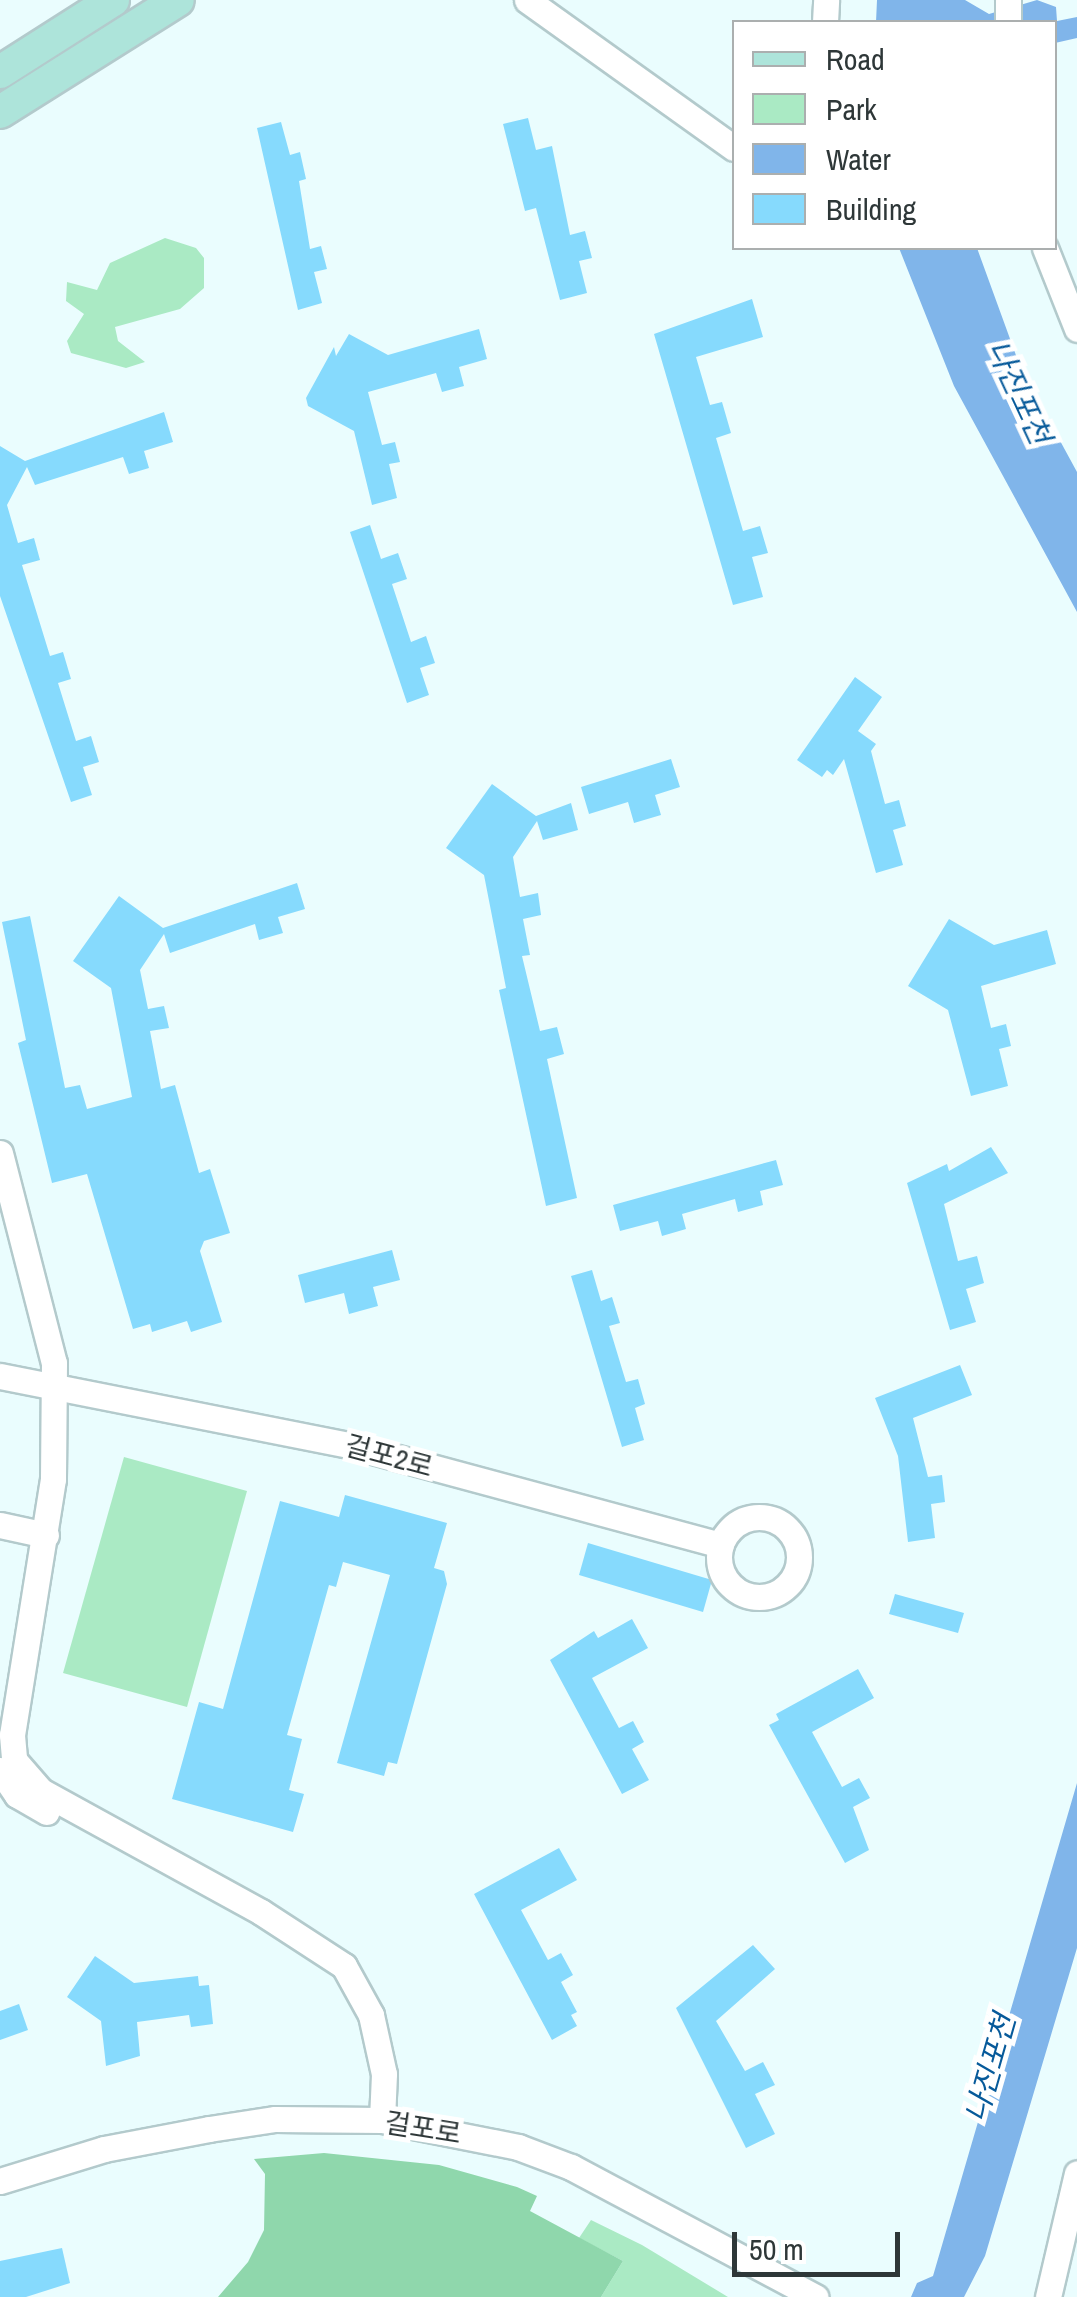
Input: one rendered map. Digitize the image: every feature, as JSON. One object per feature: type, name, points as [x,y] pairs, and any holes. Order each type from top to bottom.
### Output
[{"type":"main road","points":[[0,72],[114,0]]},
{"type":"main road","points":[[0,112],[178,0]]},
{"type":"street","points":[[527,0],[732,147]]},
{"type":"street","points":[[1047,250],[1077,329]]},
{"type":"street","points":[[0,1153],[48,1322],[39,1534],[12,1735],[23,1777],[314,1942],[344,1966],[371,2015],[384,2074],[382,2120]]},
{"type":"street","points":[[0,1198],[48,1382]]},
{"type":"street","name":"걸포2로","points":[[0,1376],[48,1382],[350,1445],[720,1545]]},
{"type":"street","points":[[0,1524],[39,1534]]},
{"type":"street","points":[[0,1730],[39,1534]]},
{"type":"street","points":[[0,1770],[17,1795],[321,1968],[341,1987],[352,2012],[382,2120]]},
{"type":"street","name":"걸포로","points":[[0,2181],[104,2149],[209,2129],[274,2119],[382,2120],[518,2147],[571,2167],[816,2297]]},
{"type":"street","points":[[1048,2297],[1077,2173]]},
{"type":"green space","points":[[165,238],[196,248],[204,258],[204,288],[180,309],[115,327],[118,341],[145,362],[126,368],[71,353],[67,341],[84,314],[66,301],[67,282],[97,290],[110,263]]},
{"type":"green space","points":[[124,1457],[247,1491],[187,1707],[63,1673]]},
{"type":"green space","points":[[324,2153],[439,2165],[517,2187],[537,2196],[530,2211],[623,2261],[601,2297],[218,2297],[248,2262],[264,2230],[265,2174],[254,2159]]},
{"type":"green space","points":[[591,2220],[642,2245],[728,2297],[601,2297],[623,2261],[579,2238]]},
{"type":"water","points":[[877,0],[965,0],[989,14],[1037,0],[1056,7],[1057,20],[876,20]]},
{"type":"water","points":[[1077,17],[1077,38],[1057,43],[1057,21]]},
{"type":"water","name":"나진포천","points":[[900,250],[978,250],[1021,369],[1077,472],[1077,612],[954,386]]},
{"type":"water","points":[[1077,1783],[1077,1948],[985,2256],[964,2297],[911,2297],[917,2283],[933,2276]]},
{"type":"building","points":[[528,118],[536,150],[552,146],[570,235],[585,231],[592,258],[579,261],[587,293],[560,300],[536,208],[525,211],[503,124]]},
{"type":"building","points":[[281,122],[290,155],[300,152],[306,179],[299,181],[310,249],[321,246],[327,269],[314,272],[322,303],[298,310],[257,128]]},
{"type":"building","points":[[752,299],[763,337],[696,357],[710,405],[722,402],[731,433],[716,438],[743,531],[760,526],[768,553],[752,557],[763,597],[733,605],[654,334]]},
{"type":"building","points":[[479,329],[487,359],[459,367],[464,386],[442,392],[436,373],[368,392],[382,445],[395,442],[400,462],[389,464],[397,498],[372,505],[354,431],[308,406],[306,398],[334,347],[336,356],[349,334],[388,355]]},
{"type":"building","points":[[164,412],[173,442],[144,451],[149,468],[129,474],[123,457],[35,485],[27,467],[7,505],[18,543],[34,538],[40,560],[22,565],[50,656],[63,652],[71,679],[58,683],[76,741],[91,736],[99,762],[83,767],[92,795],[71,802],[0,596],[0,446],[25,461]]},
{"type":"building","points":[[370,525],[381,559],[398,553],[407,579],[392,584],[411,642],[426,636],[435,663],[420,668],[429,695],[407,703],[350,532]]},
{"type":"building","points":[[855,677],[882,697],[858,731],[876,744],[871,751],[885,804],[899,800],[906,826],[893,830],[903,865],[876,873],[844,759],[833,775],[827,770],[822,777],[797,760]]},
{"type":"building","points":[[671,759],[680,787],[655,795],[661,815],[634,823],[628,802],[589,814],[581,787]]},
{"type":"building","points":[[492,784],[536,816],[571,803],[578,830],[543,840],[537,821],[513,857],[520,897],[538,893],[541,915],[523,919],[530,955],[522,956],[540,1031],[557,1027],[564,1054],[547,1059],[577,1198],[546,1206],[499,990],[506,988],[484,875],[446,848]]},
{"type":"building","points":[[297,883],[305,909],[278,917],[283,933],[259,940],[255,924],[170,953],[164,934],[140,970],[148,1009],[164,1006],[169,1028],[150,1031],[161,1089],[175,1085],[199,1173],[210,1169],[230,1233],[204,1241],[200,1251],[222,1322],[191,1332],[187,1321],[152,1332],[150,1324],[133,1329],[87,1174],[52,1183],[18,1043],[26,1040],[2,922],[30,916],[65,1088],[80,1085],[87,1109],[132,1097],[111,988],[73,961],[119,896],[163,928]]},
{"type":"building","points":[[949,919],[994,945],[1047,930],[1056,964],[981,986],[991,1028],[1006,1024],[1011,1046],[999,1049],[1008,1086],[971,1096],[948,1010],[908,986]]},
{"type":"building","points":[[991,1147],[1008,1173],[944,1204],[958,1261],[977,1256],[984,1283],[966,1289],[976,1322],[950,1330],[907,1183],[947,1164],[949,1171]]},
{"type":"building","points":[[776,1160],[783,1185],[760,1191],[763,1205],[738,1212],[735,1199],[682,1214],[686,1229],[662,1236],[658,1221],[620,1231],[613,1205]]},
{"type":"building","points":[[392,1250],[400,1280],[373,1287],[378,1306],[349,1314],[344,1293],[305,1303],[298,1275]]},
{"type":"building","points":[[592,1270],[601,1301],[612,1297],[620,1323],[609,1326],[626,1382],[638,1379],[645,1404],[635,1408],[644,1440],[622,1447],[571,1276]]},
{"type":"building","points":[[960,1365],[972,1395],[913,1418],[928,1477],[942,1475],[945,1502],[931,1504],[935,1538],[908,1542],[898,1456],[875,1398]]},
{"type":"building","points":[[345,1495],[447,1523],[434,1568],[444,1571],[447,1584],[397,1764],[388,1762],[384,1776],[337,1763],[390,1575],[343,1562],[336,1587],[329,1585],[287,1735],[302,1739],[289,1790],[304,1794],[293,1832],[172,1799],[199,1702],[223,1709],[280,1501],[339,1517]]},
{"type":"building","points":[[588,1543],[712,1580],[703,1612],[579,1575]]},
{"type":"building","points":[[895,1594],[964,1613],[958,1633],[889,1614]]},
{"type":"building","points":[[632,1619],[648,1648],[592,1678],[619,1728],[633,1721],[644,1742],[632,1749],[649,1780],[622,1794],[550,1660],[594,1631],[598,1638]]},
{"type":"building","points":[[858,1669],[874,1698],[812,1732],[842,1787],[859,1778],[870,1798],[853,1807],[869,1850],[845,1863],[769,1725],[779,1720],[776,1714]]},
{"type":"building","points":[[559,1848],[577,1880],[521,1910],[548,1960],[561,1953],[573,1975],[561,1982],[577,2012],[571,2015],[577,2026],[552,2040],[474,1894]]},
{"type":"building","points":[[753,1945],[775,1969],[716,2021],[745,2071],[763,2062],[775,2085],[755,2094],[775,2134],[746,2148],[676,2008]]},
{"type":"building","points":[[95,1956],[134,1983],[198,1976],[199,1986],[209,1985],[213,2024],[191,2027],[189,2015],[137,2022],[140,2056],[106,2066],[101,2021],[67,1997]]},
{"type":"building","points":[[19,2004],[28,2030],[0,2040],[0,2011]]},
{"type":"building","points":[[62,2248],[70,2283],[26,2297],[0,2297],[0,2261]]}]
